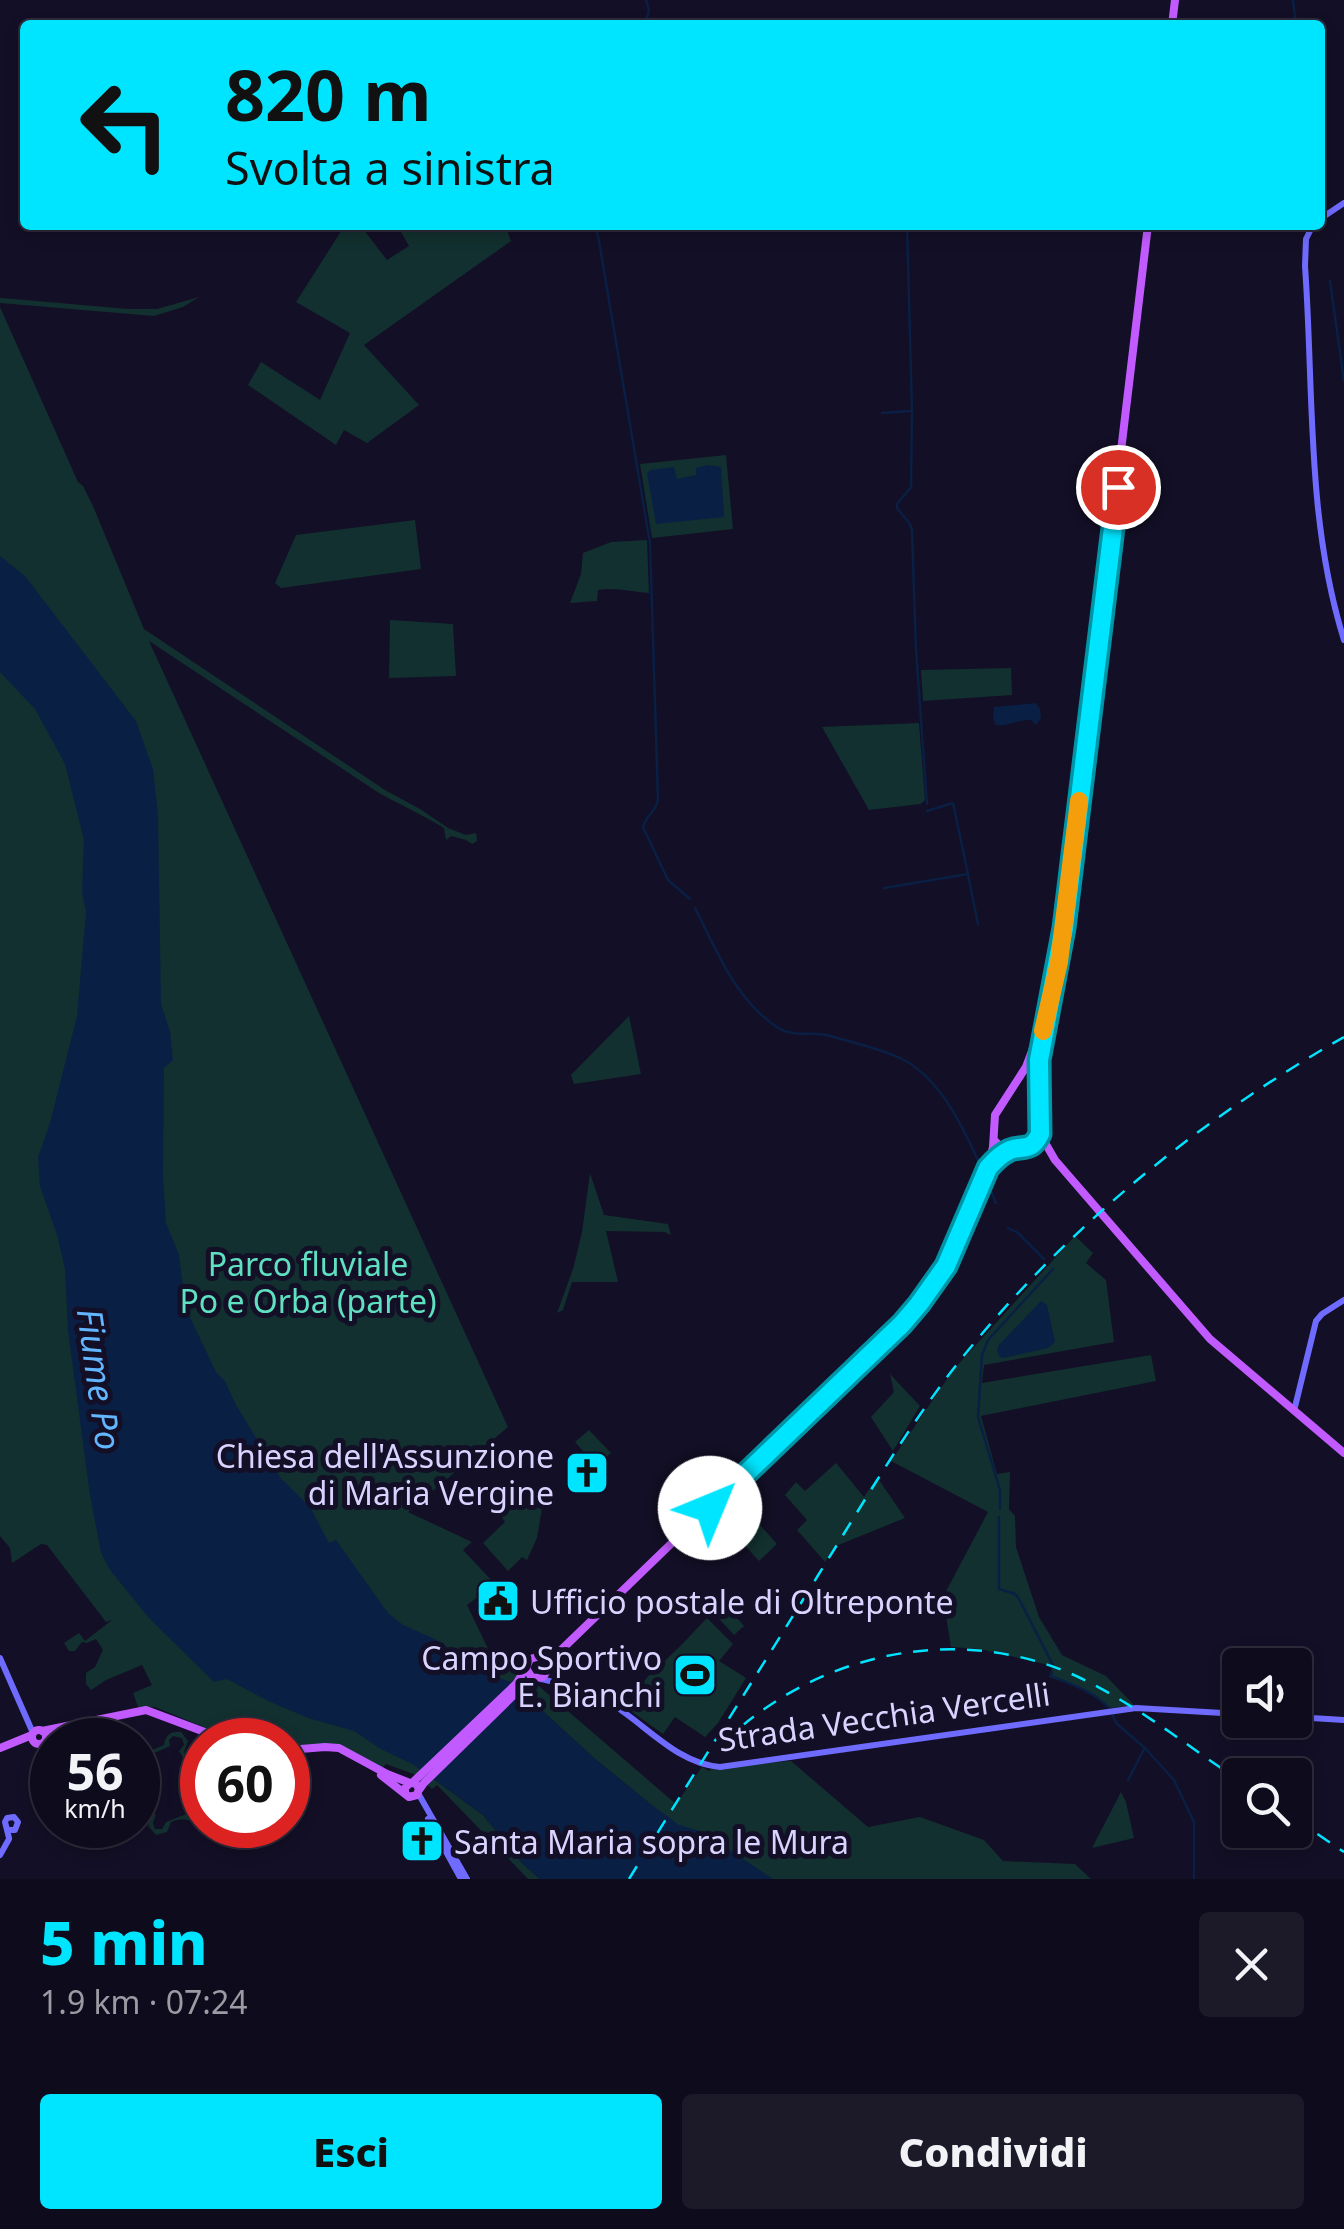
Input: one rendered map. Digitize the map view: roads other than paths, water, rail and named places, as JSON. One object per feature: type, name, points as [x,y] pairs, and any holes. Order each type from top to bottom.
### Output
[{"type":"main road","points":[[1054,1160],[1040,1134],[1039,1060],[1064,928],[1147,230]]},
{"type":"main road","points":[[310,1748],[339,1748],[415,1788],[516,1684],[548,1669],[559,1652],[855,1370],[919,1304],[956,1246],[986,1172],[995,1115],[1026,1068],[1046,1017]]},
{"type":"main road","points":[[1011,1091],[1020,1084],[1028,1084],[1039,1095]]},
{"type":"main road","points":[[1024,1148],[1035,1143],[1040,1134]]},
{"type":"main road","points":[[994,1140],[1002,1148],[1042,1151],[1054,1160],[1210,1340],[1344,1453]]},
{"type":"main road","points":[[986,1172],[1013,1149]]},
{"type":"main road","points":[[531,1676],[530,1659],[559,1652]]},
{"type":"main road","points":[[540,1657],[547,1662],[548,1669]]},
{"type":"main road","points":[[105,1718],[146,1710],[180,1723]]},
{"type":"main road","points":[[0,1748],[30,1738]]},
{"type":"street","points":[[1311,230],[1306,238],[1305,266],[1316,493],[1326,572],[1344,638]]},
{"type":"street","points":[[1294,1411],[1316,1321],[1344,1300]]},
{"type":"street","points":[[0,1658],[30,1720]]},
{"type":"street","points":[[548,1669],[556,1682]]},
{"type":"street","name":"Strada Vecchia Vercelli","points":[[531,1676],[605,1700],[694,1762],[720,1768],[1136,1708],[1222,1713]]},
{"type":"street","points":[[1312,1718],[1344,1720]]},
{"type":"street","points":[[415,1788],[419,1803],[464,1879]]},
{"type":"street","points":[[0,1855],[6,1828]]},
{"type":"water","points":[[674,467],[677,479],[696,475],[696,468],[721,467],[724,517],[656,524],[647,473]]},
{"type":"water","name":"Fiume Po","points":[[0,556],[25,576],[136,721],[153,769],[158,814],[161,1004],[170,1031],[173,1060],[164,1068],[166,1223],[179,1255],[186,1309],[216,1372],[225,1381],[280,1477],[310,1507],[329,1543],[336,1540],[388,1613],[484,1672],[511,1682],[648,1802],[679,1825],[703,1832],[773,1879],[540,1879],[483,1815],[414,1765],[354,1731],[308,1718],[227,1679],[214,1682],[149,1618],[110,1570],[101,1553],[90,1495],[68,1331],[65,1269],[40,1186],[38,1157],[77,1016],[86,912],[82,892],[84,840],[65,764],[35,709],[0,672]]},
{"type":"water","points":[[1036,703],[1041,718],[1036,725],[1031,720],[996,725],[994,707]]},
{"type":"water","points":[[1041,1301],[1047,1305],[1055,1342],[1048,1348],[1000,1357],[998,1346]]},
{"type":"waterway","points":[[646,0],[646,20]]},
{"type":"waterway","points":[[1293,0],[1295,20]]},
{"type":"waterway","points":[[596,230],[650,543],[658,799],[643,827],[668,880],[690,899]]},
{"type":"waterway","points":[[907,230],[911,487],[897,508],[912,530],[927,804]]},
{"type":"waterway","points":[[1330,281],[1344,381]]},
{"type":"waterway","points":[[882,413],[910,411]]},
{"type":"waterway","points":[[884,888],[968,874],[953,803],[927,811]]},
{"type":"waterway","points":[[968,875],[978,924]]},
{"type":"waterway","points":[[695,908],[738,988],[762,1016],[783,1030],[867,1046],[918,1069],[951,1109],[983,1171]]},
{"type":"waterway","points":[[986,1179],[996,1203]]},
{"type":"waterway","points":[[1008,1228],[1044,1259]]},
{"type":"waterway","points":[[1000,1509],[1000,1490],[978,1417],[982,1355],[988,1340],[1053,1269]]},
{"type":"waterway","points":[[999,1517],[999,1589],[1019,1599],[1053,1665]]},
{"type":"waterway","points":[[1052,1672],[1051,1676],[1090,1693],[1109,1708]]},
{"type":"waterway","points":[[1113,1716],[1174,1780],[1194,1822],[1194,1879]]},
{"type":"waterway","points":[[1128,1780],[1144,1749]]},
{"type":"railway","points":[[629,1879],[900,1445],[935,1393],[995,1319],[1085,1226],[1183,1143],[1344,1037]]},
{"type":"railway","points":[[722,1744],[759,1713],[799,1688],[842,1669],[888,1656],[934,1650],[981,1651],[1028,1659],[1074,1675],[1138,1711],[1222,1769]]},
{"type":"railway","points":[[1312,1830],[1344,1852]]},
{"type":"place","name":"Chiesa dell'Assunzione di Maria Vergine","points":[[587,1473]]},
{"type":"place","name":"Ufficio postale di Oltreponte","points":[[498,1601]]},
{"type":"place","name":"Campo Sportivo E. Bianchi","points":[[695,1675]]},
{"type":"place","name":"Santa Maria sopra le Mura","points":[[422,1841]]},
{"type":"park label","name":"Parco fluviale Po e Orba (parte)","points":[[308,1282]]}]
